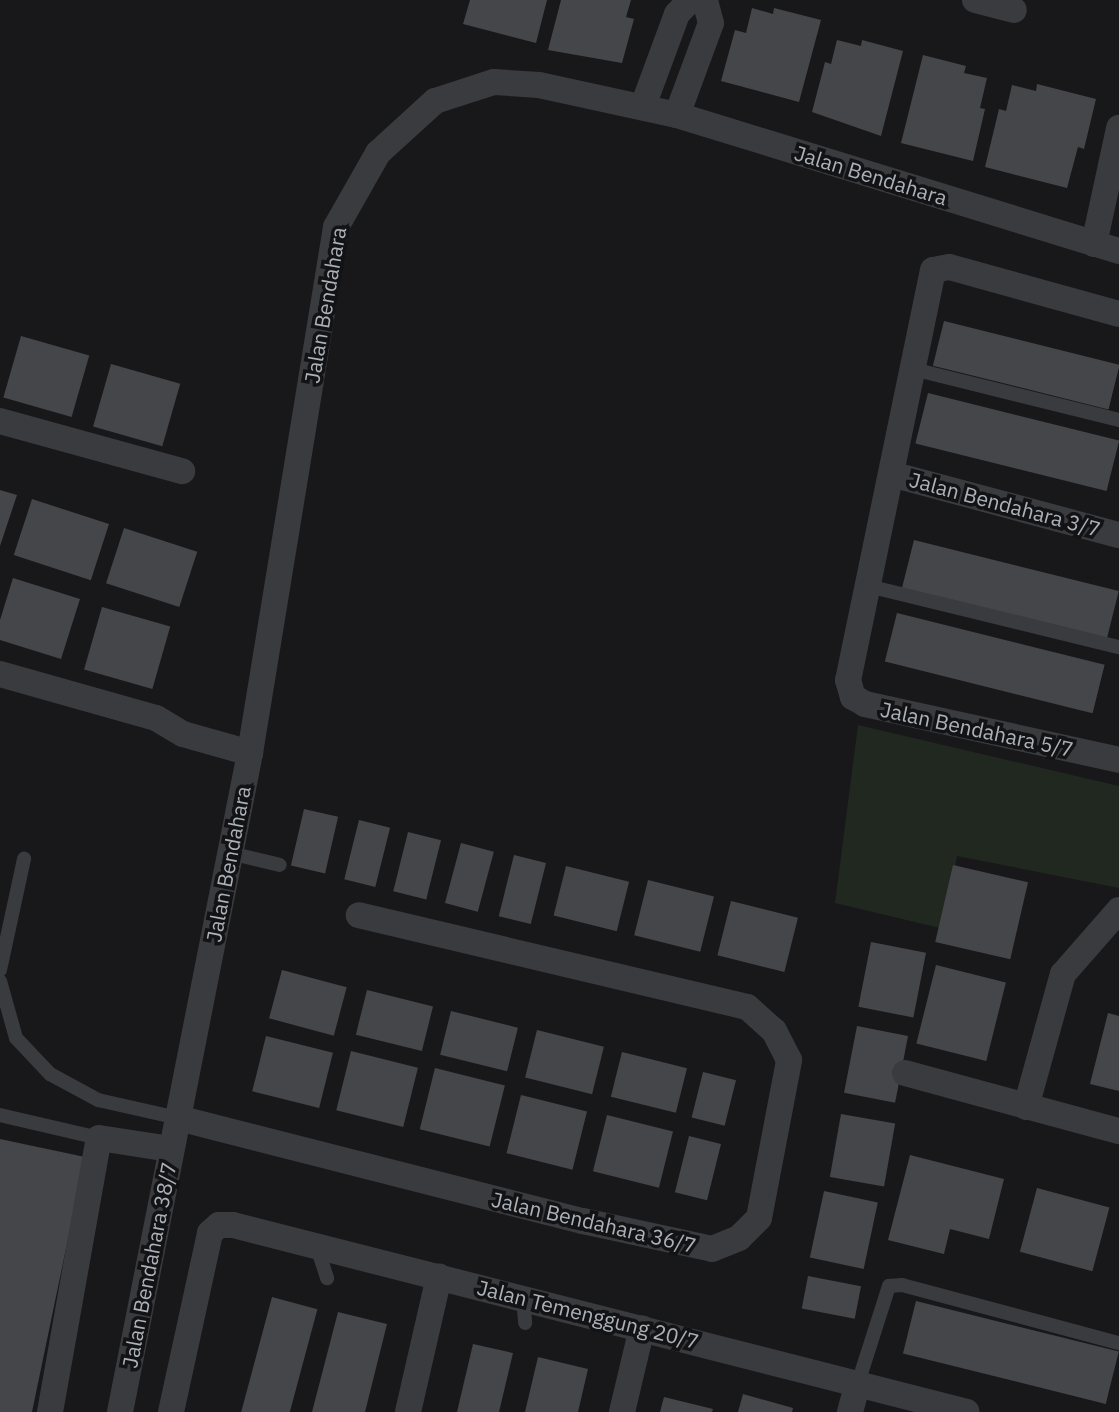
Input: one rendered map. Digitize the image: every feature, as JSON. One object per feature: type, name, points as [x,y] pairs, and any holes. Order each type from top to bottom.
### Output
[{"type":"street","points":[[643,106],[677,13],[690,0]]},
{"type":"street","points":[[677,115],[711,23],[705,0]]},
{"type":"street","points":[[975,0],[1013,10]]},
{"type":"street","name":"Jalan Bendahara","points":[[178,1118],[252,744],[336,227],[354,189],[404,126],[435,101],[463,90],[494,82],[539,85],[677,115],[1107,248]]},
{"type":"street","points":[[1107,248],[1119,128]]},
{"type":"street","points":[[868,586],[933,270],[949,267],[1119,314]]},
{"type":"street","points":[[0,421],[182,471]]},
{"type":"street","name":"Jalan Bendahara 3/7","points":[[891,474],[1119,534]]},
{"type":"street","name":"Jalan Bendahara 5/7","points":[[868,586],[848,680],[853,697],[865,704],[1119,760]]},
{"type":"street","points":[[0,674],[156,718],[187,716],[252,744]]},
{"type":"street","points":[[1026,1107],[1063,974],[1119,910]]},
{"type":"street","name":"Jalan Bendahara 36/7","points":[[178,1118],[583,1221],[712,1249],[738,1238],[759,1218],[789,1060],[774,1031],[747,1007],[359,915]]},
{"type":"street","points":[[905,1073],[1119,1131]]},
{"type":"street","name":"Jalan Bendahara 38/7","points":[[120,1412],[178,1118]]},
{"type":"street","points":[[50,1412],[99,1139],[171,1149]]},
{"type":"street","name":"Jalan Temenggung 20/7","points":[[172,1412],[210,1233],[219,1226],[233,1225],[439,1277],[524,1311],[642,1328],[731,1362],[858,1383],[967,1412]]},
{"type":"street","points":[[408,1412],[439,1277]]},
{"type":"street","points":[[622,1412],[642,1328]]},
{"type":"street","points":[[850,1412],[858,1383]]},
{"type":"lane","points":[[913,369],[1119,419]]},
{"type":"lane","points":[[868,586],[1119,647]]},
{"type":"lane","points":[[230,853],[280,865]]},
{"type":"lane","points":[[0,970],[24,859]]},
{"type":"lane","points":[[0,981],[16,1038],[50,1074],[98,1100],[178,1118]]},
{"type":"lane","points":[[0,1115],[99,1139]]},
{"type":"lane","points":[[316,1244],[327,1278]]},
{"type":"lane","points":[[858,1383],[889,1286],[902,1285],[1119,1343]]},
{"type":"shaded area","points":[[858,725],[1119,786],[1119,888],[957,856],[944,929],[835,903]]},
{"type":"building","points":[[470,0],[547,0],[536,43],[463,24]]},
{"type":"building","points":[[561,0],[631,0],[626,17],[634,19],[622,63],[548,50]]},
{"type":"building","points":[[752,8],[773,14],[774,8],[821,20],[799,102],[721,81],[735,30],[746,33]]},
{"type":"building","points":[[837,40],[861,46],[862,40],[903,51],[881,136],[812,112],[825,62],[831,64]]},
{"type":"building","points":[[923,55],[966,66],[964,73],[987,78],[980,108],[985,109],[973,161],[901,143]]},
{"type":"building","points":[[1037,84],[1096,99],[1084,149],[1078,147],[1067,188],[985,167],[999,109],[1006,111],[1012,85],[1036,91]]},
{"type":"building","points":[[944,321],[1119,365],[1108,409],[933,366]]},
{"type":"building","points":[[21,336],[89,356],[72,417],[3,398]]},
{"type":"building","points":[[111,364],[180,384],[162,446],[93,426]]},
{"type":"building","points":[[928,393],[1119,441],[1107,491],[915,443]]},
{"type":"building","points":[[0,490],[17,495],[0,546]]},
{"type":"building","points":[[32,499],[109,524],[91,580],[14,555]]},
{"type":"building","points":[[124,528],[197,552],[179,607],[106,583]]},
{"type":"building","points":[[914,540],[1119,591],[1107,640],[902,589]]},
{"type":"building","points":[[13,578],[80,599],[61,659],[0,640],[0,620]]},
{"type":"building","points":[[102,607],[170,627],[152,689],[84,669]]},
{"type":"building","points":[[897,613],[1105,665],[1093,713],[885,662]]},
{"type":"building","points":[[304,809],[338,817],[325,873],[291,866]]},
{"type":"building","points":[[359,820],[390,828],[375,887],[344,879]]},
{"type":"building","points":[[408,832],[441,840],[426,899],[393,891]]},
{"type":"building","points":[[461,843],[494,852],[478,912],[445,903]]},
{"type":"building","points":[[514,855],[546,863],[531,924],[499,916]]},
{"type":"building","points":[[953,865],[1028,882],[1010,959],[935,942]]},
{"type":"building","points":[[566,866],[629,882],[617,931],[554,915]]},
{"type":"building","points":[[648,880],[714,896],[700,952],[634,935]]},
{"type":"building","points":[[731,901],[798,918],[784,972],[717,955]]},
{"type":"building","points":[[871,942],[926,953],[913,1017],[858,1007]]},
{"type":"building","points":[[936,965],[1006,982],[986,1061],[916,1044]]},
{"type":"building","points":[[282,970],[347,987],[334,1036],[269,1018]]},
{"type":"building","points":[[367,990],[433,1006],[422,1051],[356,1035]]},
{"type":"building","points":[[451,1011],[518,1028],[507,1071],[440,1055]]},
{"type":"building","points":[[1108,1013],[1119,1016],[1119,1091],[1090,1084]]},
{"type":"building","points":[[857,1026],[908,1036],[895,1103],[844,1093]]},
{"type":"building","points":[[537,1030],[604,1047],[592,1094],[525,1078]]},
{"type":"building","points":[[266,1036],[333,1053],[319,1108],[252,1091]]},
{"type":"building","points":[[351,1051],[418,1068],[403,1127],[336,1110]]},
{"type":"building","points":[[622,1052],[687,1068],[676,1113],[611,1097]]},
{"type":"building","points":[[435,1068],[505,1085],[490,1147],[420,1129]]},
{"type":"building","points":[[703,1072],[736,1080],[725,1126],[692,1118]]},
{"type":"building","points":[[521,1095],[587,1111],[572,1170],[506,1153]]},
{"type":"building","points":[[841,1114],[895,1124],[884,1187],[830,1177]]},
{"type":"building","points":[[607,1115],[673,1131],[659,1188],[593,1171]]},
{"type":"building","points":[[689,1136],[721,1144],[707,1200],[675,1192]]},
{"type":"building","points":[[0,1139],[85,1157],[32,1412],[0,1412]]},
{"type":"building","points":[[910,1155],[1004,1179],[989,1239],[950,1229],[944,1254],[888,1240]]},
{"type":"building","points":[[1037,1188],[1109,1207],[1092,1271],[1020,1252]]},
{"type":"building","points":[[824,1191],[878,1202],[864,1269],[810,1258]]},
{"type":"building","points":[[808,1276],[861,1286],[855,1319],[802,1308]]},
{"type":"building","points":[[272,1297],[317,1309],[290,1412],[241,1412]]},
{"type":"building","points":[[916,1301],[1119,1352],[1106,1404],[903,1353]]},
{"type":"building","points":[[338,1312],[387,1324],[365,1412],[312,1412]]},
{"type":"building","points":[[473,1344],[513,1353],[499,1412],[457,1412]]},
{"type":"building","points":[[538,1357],[588,1369],[578,1412],[525,1412]]},
{"type":"building","points":[[743,1394],[793,1408],[792,1412],[738,1412]]},
{"type":"building","points":[[664,1397],[713,1409],[712,1412],[660,1412]]}]
